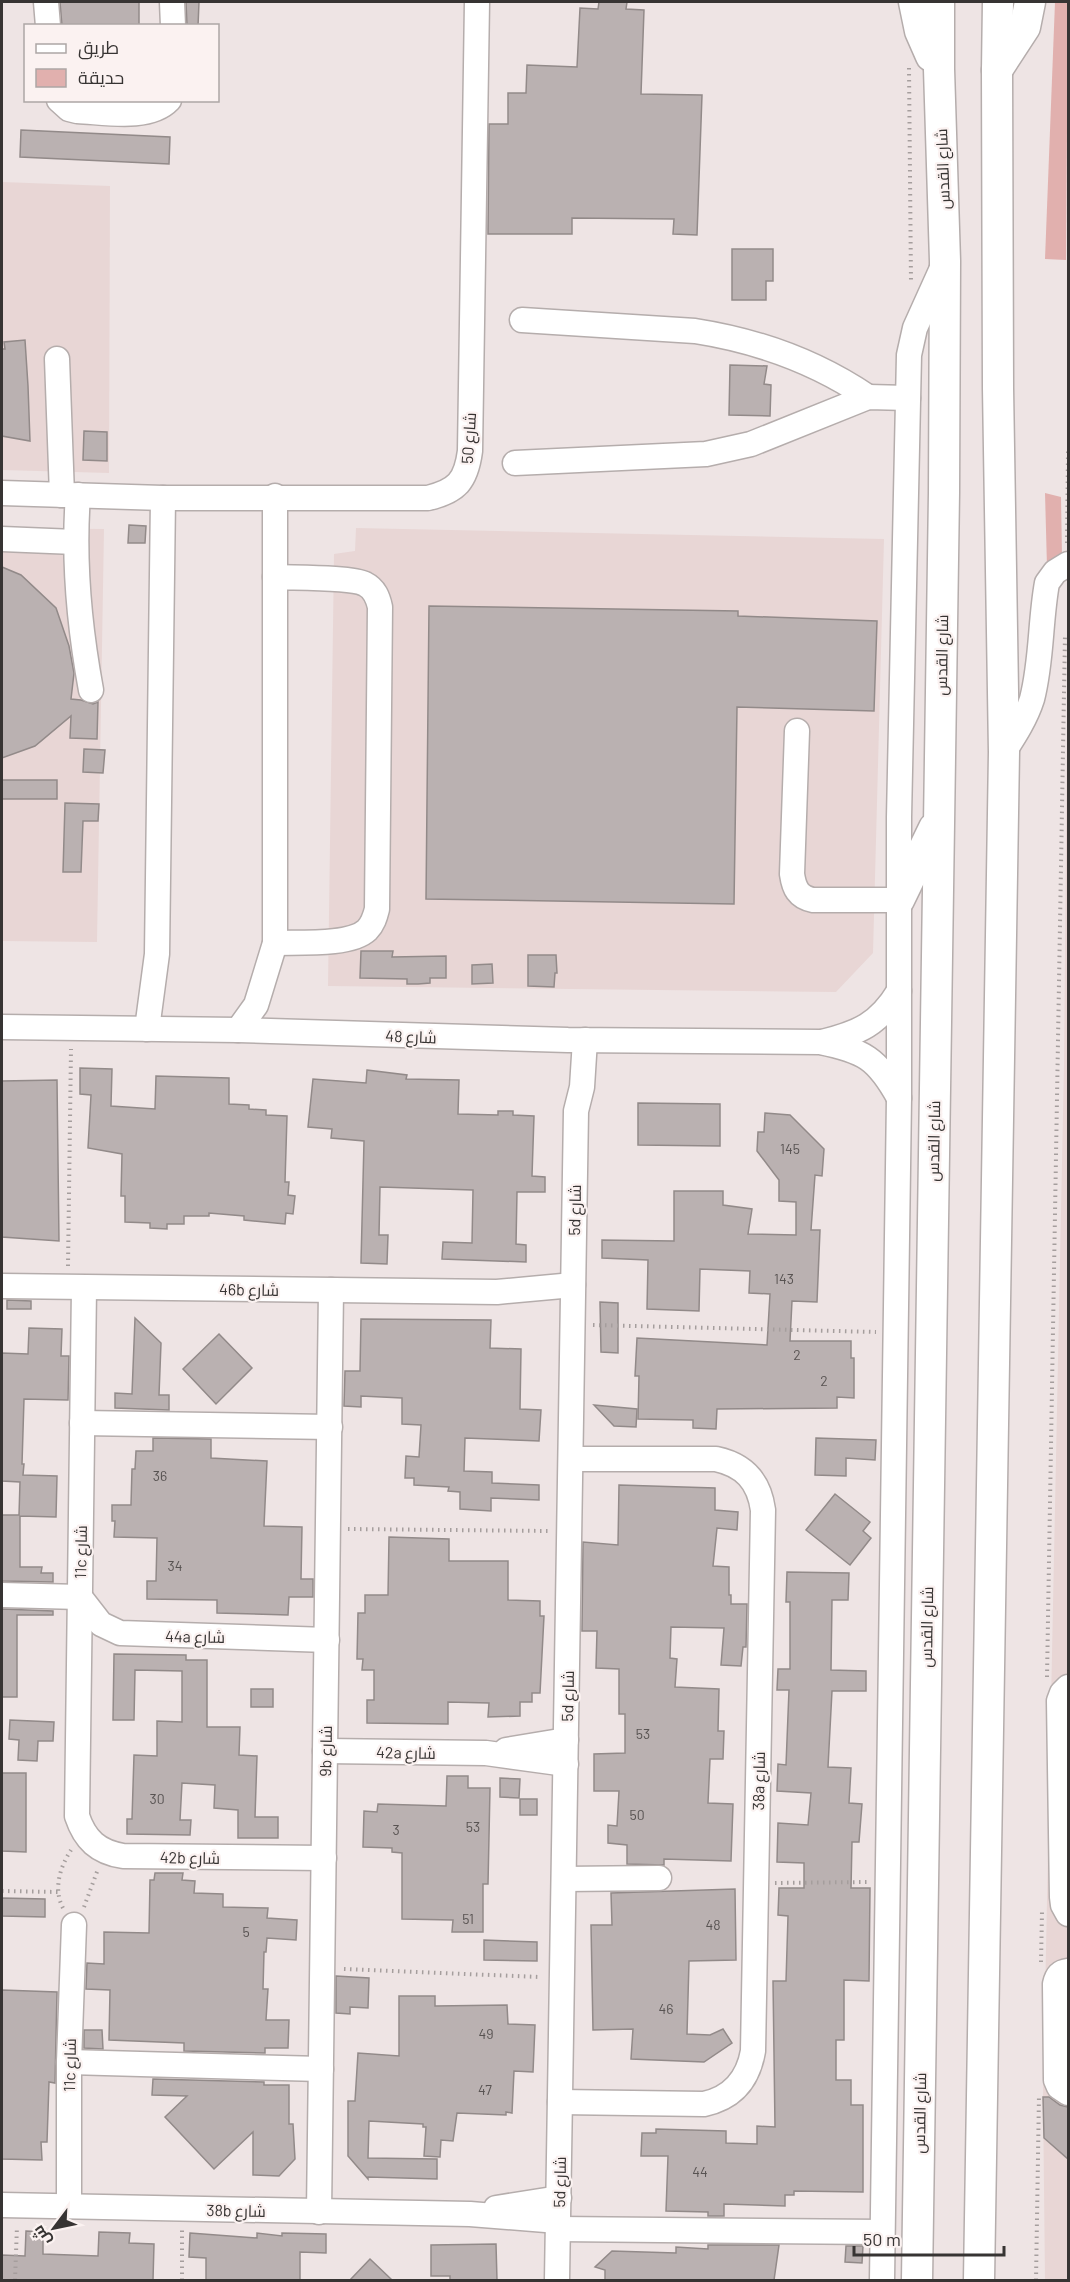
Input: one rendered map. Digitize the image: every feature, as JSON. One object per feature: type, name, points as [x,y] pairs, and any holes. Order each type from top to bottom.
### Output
[{"type":"main road","points":[[914,2],[920,31],[939,69]]},
{"type":"main road","name":"شارع القدس","points":[[917,2280],[944,493],[945,261],[939,2]]},
{"type":"main road","points":[[980,2280],[1004,752],[998,388],[998,2]]},
{"type":"main road","points":[[997,70],[1025,27],[1030,2]]},
{"type":"main road","points":[[899,900],[938,820]]},
{"type":"street","points":[[46,2],[48,24]]},
{"type":"street","points":[[172,2],[173,24]]},
{"type":"street","name":"شارع 50","points":[[2,492],[163,498],[275,496],[428,498],[445,494],[459,484],[468,469],[470,451],[477,2]]},
{"type":"street","points":[[61,102],[69,109],[77,111],[143,113],[155,111],[166,102]]},
{"type":"street","points":[[882,2280],[899,1098],[899,900],[909,355],[913,335],[945,261]]},
{"type":"street","points":[[522,320],[695,331],[721,335],[776,349],[802,359],[832,374],[868,397]]},
{"type":"street","points":[[57,359],[75,542],[80,625],[91,690]]},
{"type":"street","points":[[515,463],[706,454],[730,450],[767,438],[868,397],[909,398]]},
{"type":"street","points":[[238,1030],[255,1005],[275,943],[275,496]]},
{"type":"street","points":[[155,1030],[162,984],[157,954],[163,498]]},
{"type":"street","points":[[2,539],[75,542]]},
{"type":"street","points":[[1004,752],[1020,726],[1031,700],[1038,672],[1047,583],[1055,572],[1067,564]]},
{"type":"street","points":[[275,577],[356,581],[365,584],[378,598],[380,619],[377,909],[374,921],[366,931],[355,937],[275,943]]},
{"type":"street","points":[[797,731],[793,884],[798,892],[813,900],[899,900]]},
{"type":"street","name":"شارع 48","points":[[2,1028],[71,1027],[576,1040],[820,1042],[859,1032],[876,1021],[889,1008],[899,991]]},
{"type":"street","name":"5d شارع","points":[[557,2280],[576,1111],[582,1087],[576,1040]]},
{"type":"street","name":"شارع 48","points":[[820,1042],[860,1053],[875,1063],[899,1098]]},
{"type":"street","name":"46b شارع","points":[[2,1286],[497,1292],[534,1300],[573,1304]]},
{"type":"street","name":"11c شارع","points":[[76,1288],[82,1423],[80,1597],[88,1834]]},
{"type":"street","name":"9b شارع","points":[[319,2212],[331,1290]]},
{"type":"street","points":[[82,1423],[330,1427]]},
{"type":"street","name":"38a شارع","points":[[560,2102],[704,2104],[726,2097],[735,2090],[748,2071],[753,2051],[763,1510],[757,1485],[740,1467],[716,1459],[571,1459]]},
{"type":"street","points":[[2,1595],[80,1597]]},
{"type":"street","name":"44a شارع","points":[[80,1597],[101,1624],[120,1633],[327,1640]]},
{"type":"street","points":[[1057,1686],[1062,1693],[1059,1701],[1062,1897],[1068,1914]]},
{"type":"street","name":"42a شارع","points":[[486,1754],[566,1740]]},
{"type":"street","name":"42a شارع","points":[[325,1751],[486,1754],[566,1764]]},
{"type":"street","name":"42b شارع","points":[[88,1834],[123,1856],[324,1858]]},
{"type":"street","points":[[564,1879],[659,1878]]},
{"type":"street","name":"11c شارع","points":[[69,2205],[69,2062],[74,1924]]},
{"type":"street","points":[[1068,1971],[1061,1972],[1056,1977],[1055,1984],[1056,2080],[1059,2087],[1068,2092]]},
{"type":"street","points":[[69,2062],[321,2069]]},
{"type":"street","name":"38b شارع","points":[[9,2205],[558,2216],[882,2232]]},
{"type":"path","points":[[909,63],[911,284]]},
{"type":"path","points":[[1067,564],[1068,451]]},
{"type":"path","points":[[1057,1686],[1065,624]]},
{"type":"path","points":[[71,1027],[76,1288]]},
{"type":"path","points":[[573,1304],[895,1333]]},
{"type":"path","points":[[328,1529],[569,1531]]},
{"type":"path","points":[[88,1834],[92,1889],[74,1924],[61,1904],[58,1892],[59,1878],[63,1861],[73,1847],[88,1834]]},
{"type":"path","points":[[756,1883],[888,1882]]},
{"type":"path","points":[[2,1891],[58,1892]]},
{"type":"path","points":[[1041,1971],[1042,1911]]},
{"type":"path","points":[[322,1968],[562,1978]]},
{"type":"path","points":[[1036,2280],[1039,2090]]},
{"type":"path","points":[[9,2205],[15,2280]]},
{"type":"path","points":[[182,2208],[182,2280]]},
{"type":"shaded area","points":[[2,182],[110,186],[109,473],[2,470]]},
{"type":"shaded area","points":[[2,528],[104,529],[97,942],[2,941]]},
{"type":"shaded area","points":[[356,528],[884,539],[873,953],[836,992],[328,986],[334,554],[355,551]]},
{"type":"shaded area","points":[[1068,624],[1068,2280],[1045,2280],[1043,2097],[1064,1065]]},
{"type":"green space","points":[[1055,2],[1068,2],[1066,260],[1045,259]]},
{"type":"green space","points":[[1045,493],[1061,497],[1062,556],[1047,567]]},
{"type":"building","points":[[60,2],[139,2],[139,24],[62,24]]},
{"type":"building","points":[[186,2],[199,2],[198,24],[187,24]]},
{"type":"building","points":[[599,2],[627,2],[626,9],[644,10],[641,94],[702,95],[697,235],[673,234],[674,219],[572,218],[572,234],[488,234],[489,124],[508,124],[508,93],[526,93],[527,65],[577,67],[580,8],[598,9]]},
{"type":"building","points":[[21,130],[170,137],[169,164],[20,157]]},
{"type":"building","points":[[732,249],[773,249],[773,281],[766,281],[766,300],[732,300]]},
{"type":"building","points":[[25,340],[30,441],[2,436],[2,349],[5,349],[4,342]]},
{"type":"building","points":[[730,365],[767,366],[764,384],[771,385],[770,416],[729,415]]},
{"type":"building","points":[[84,431],[107,432],[107,461],[83,460]]},
{"type":"building","points":[[129,525],[146,526],[145,543],[128,543]]},
{"type":"building","points":[[2,567],[21,575],[56,608],[69,646],[74,673],[71,699],[93,704],[98,702],[97,739],[70,738],[71,716],[35,746],[2,758]]},
{"type":"building","points":[[429,606],[738,611],[738,616],[877,621],[874,711],[737,707],[734,904],[426,899]]},
{"type":"building","points":[[84,749],[105,750],[103,773],[83,772]]},
{"type":"building","points":[[2,780],[57,780],[57,799],[2,799]]},
{"type":"building","points":[[65,803],[99,804],[98,821],[83,821],[81,872],[63,872]]},
{"type":"building","points":[[361,951],[393,951],[392,957],[446,956],[446,978],[430,978],[430,983],[407,984],[407,979],[360,978]]},
{"type":"building","points":[[528,955],[556,955],[557,973],[555,973],[554,987],[528,986]]},
{"type":"building","points":[[492,964],[493,983],[472,984],[472,965]]},
{"type":"building","points":[[80,1068],[112,1069],[111,1106],[155,1109],[156,1076],[229,1078],[229,1104],[249,1105],[249,1109],[266,1110],[266,1115],[287,1116],[285,1182],[289,1182],[288,1195],[295,1196],[293,1214],[286,1213],[285,1224],[244,1220],[244,1216],[209,1213],[209,1216],[184,1216],[184,1224],[167,1224],[167,1229],[150,1228],[150,1223],[125,1222],[125,1196],[121,1196],[122,1154],[88,1148],[91,1095],[80,1094]]},
{"type":"building","points":[[367,1070],[407,1075],[406,1079],[459,1080],[458,1114],[498,1115],[498,1111],[513,1111],[513,1115],[534,1116],[532,1176],[545,1177],[545,1192],[517,1192],[516,1244],[526,1245],[526,1262],[442,1259],[443,1242],[472,1243],[473,1190],[380,1187],[379,1235],[388,1235],[387,1264],[361,1263],[364,1141],[331,1138],[332,1129],[308,1127],[313,1079],[366,1083]]},
{"type":"building","points":[[57,1080],[59,1241],[2,1237],[2,1081]]},
{"type":"building","points":[[638,1103],[720,1104],[720,1146],[638,1145]]},
{"type":"building","points":[[765,1113],[790,1115],[824,1149],[822,1176],[815,1175],[811,1230],[820,1230],[817,1302],[792,1301],[790,1341],[851,1341],[851,1358],[854,1358],[854,1398],[837,1397],[837,1408],[717,1409],[716,1429],[693,1428],[693,1420],[638,1419],[639,1376],[635,1376],[637,1338],[767,1345],[770,1294],[749,1293],[750,1271],[700,1269],[699,1311],[647,1309],[648,1260],[602,1258],[602,1240],[674,1241],[674,1191],[723,1191],[723,1205],[752,1209],[748,1234],[796,1235],[796,1202],[779,1201],[779,1180],[757,1151],[758,1132],[764,1132]]},
{"type":"building","points":[[7,1300],[31,1301],[31,1309],[7,1309]]},
{"type":"building","points":[[600,1302],[618,1303],[618,1353],[601,1352]]},
{"type":"building","points":[[135,1318],[161,1343],[159,1395],[169,1395],[169,1410],[115,1408],[115,1393],[132,1394]]},
{"type":"building","points":[[361,1319],[491,1320],[490,1348],[521,1349],[520,1409],[541,1410],[539,1441],[465,1438],[464,1471],[492,1472],[492,1483],[539,1485],[539,1500],[491,1498],[491,1511],[460,1509],[460,1492],[448,1491],[449,1487],[414,1485],[414,1478],[405,1478],[406,1456],[419,1457],[421,1425],[402,1424],[402,1398],[361,1396],[361,1407],[344,1406],[345,1371],[360,1371]]},
{"type":"building","points":[[29,1328],[62,1329],[61,1356],[69,1356],[68,1400],[24,1399],[23,1475],[57,1476],[56,1517],[20,1516],[20,1567],[42,1567],[41,1573],[53,1573],[53,1582],[2,1581],[2,1515],[19,1515],[20,1482],[2,1481],[2,1353],[28,1354]]},
{"type":"building","points":[[219,1334],[252,1368],[216,1404],[183,1369]]},
{"type":"building","points":[[594,1405],[637,1409],[636,1427],[614,1426]]},
{"type":"building","points":[[153,1438],[211,1439],[211,1458],[267,1461],[264,1526],[302,1527],[301,1579],[313,1579],[313,1597],[289,1597],[288,1615],[217,1613],[217,1600],[147,1599],[147,1581],[156,1581],[157,1538],[114,1537],[115,1521],[112,1521],[112,1505],[131,1505],[132,1469],[135,1469],[136,1451],[153,1451]]},
{"type":"building","points":[[816,1438],[876,1440],[875,1460],[846,1458],[846,1476],[815,1475]]},
{"type":"building","points":[[619,1485],[715,1488],[715,1510],[738,1512],[737,1530],[717,1528],[713,1566],[729,1567],[731,1604],[747,1604],[746,1647],[743,1647],[741,1666],[721,1665],[724,1628],[671,1627],[670,1658],[677,1659],[675,1687],[719,1689],[718,1731],[724,1731],[723,1759],[710,1759],[708,1803],[733,1804],[731,1861],[664,1859],[664,1865],[627,1864],[627,1845],[608,1843],[608,1825],[617,1826],[619,1791],[594,1791],[594,1754],[625,1753],[625,1714],[619,1714],[619,1669],[596,1668],[597,1631],[582,1631],[583,1542],[618,1545]]},
{"type":"building","points":[[835,1494],[870,1522],[863,1531],[871,1538],[850,1565],[806,1530]]},
{"type":"building","points":[[389,1537],[449,1539],[449,1561],[508,1561],[508,1600],[540,1601],[540,1616],[544,1616],[540,1693],[532,1693],[532,1702],[520,1702],[520,1716],[488,1717],[489,1703],[448,1702],[448,1724],[367,1723],[367,1700],[374,1700],[374,1670],[362,1670],[363,1659],[357,1659],[358,1613],[365,1613],[365,1595],[388,1595]]},
{"type":"building","points":[[787,1572],[849,1573],[848,1600],[832,1600],[831,1670],[866,1671],[866,1691],[832,1691],[828,1767],[851,1768],[849,1803],[862,1804],[859,1842],[852,1842],[851,1888],[870,1888],[869,1981],[844,1980],[844,2040],[836,2040],[836,2080],[851,2080],[851,2105],[863,2105],[863,2192],[794,2191],[794,2195],[785,2195],[785,2206],[724,2204],[724,2216],[708,2216],[708,2212],[666,2211],[668,2156],[641,2156],[642,2133],[656,2133],[656,2129],[726,2131],[726,2143],[757,2144],[757,2126],[775,2127],[773,1981],[786,1981],[788,1916],[778,1915],[779,1888],[804,1888],[804,1863],[777,1862],[778,1823],[808,1825],[811,1793],[777,1791],[778,1764],[786,1765],[789,1690],[777,1690],[778,1669],[790,1669],[790,1602],[786,1602]]},
{"type":"building","points":[[2,1609],[53,1611],[53,1615],[17,1615],[17,1697],[2,1697]]},
{"type":"building","points":[[114,1654],[186,1655],[186,1660],[207,1660],[207,1727],[240,1727],[239,1755],[257,1756],[255,1817],[278,1817],[278,1838],[238,1838],[238,1810],[214,1808],[215,1785],[182,1783],[180,1820],[191,1820],[190,1835],[127,1834],[127,1819],[132,1819],[134,1755],[157,1756],[157,1721],[182,1722],[182,1671],[135,1670],[134,1720],[113,1720]]},
{"type":"building","points":[[251,1689],[273,1689],[273,1707],[251,1707]]},
{"type":"building","points":[[10,1720],[54,1722],[53,1741],[38,1741],[37,1761],[18,1760],[19,1740],[9,1739]]},
{"type":"building","points":[[2,1773],[26,1773],[26,1852],[2,1851]]},
{"type":"building","points":[[447,1776],[468,1776],[468,1788],[490,1788],[488,1884],[483,1884],[483,1932],[452,1932],[453,1920],[402,1919],[402,1853],[392,1852],[392,1848],[363,1847],[364,1811],[377,1812],[378,1804],[446,1806]]},
{"type":"building","points":[[500,1778],[520,1779],[519,1798],[500,1797]]},
{"type":"building","points":[[520,1799],[537,1799],[537,1815],[520,1815]]},
{"type":"building","points":[[155,1873],[183,1873],[182,1880],[195,1881],[194,1893],[223,1894],[223,1907],[268,1908],[267,1918],[297,1920],[296,1940],[267,1938],[266,1952],[264,1952],[263,1989],[268,1989],[266,2020],[289,2020],[288,2048],[265,2048],[265,2053],[184,2051],[184,2043],[109,2040],[110,1990],[86,1989],[87,1963],[104,1964],[104,1932],[149,1933],[150,1880],[154,1880]]},
{"type":"building","points":[[735,1889],[736,1960],[689,1961],[687,2034],[710,2035],[723,2029],[732,2043],[704,2062],[631,2059],[633,2029],[593,2030],[591,1925],[612,1925],[611,1893]]},
{"type":"building","points":[[2,1898],[45,1899],[45,1917],[2,1916]]},
{"type":"building","points":[[484,1940],[537,1942],[537,1961],[484,1960]]},
{"type":"building","points":[[336,1976],[369,1978],[368,2008],[350,2007],[350,2014],[336,2013]]},
{"type":"building","points":[[2,1990],[57,1992],[55,2083],[49,2082],[47,2142],[41,2142],[42,2160],[2,2159]]},
{"type":"building","points":[[399,1996],[435,1996],[435,2006],[507,2005],[508,2024],[535,2025],[533,2072],[514,2071],[512,2113],[506,2112],[506,2115],[457,2113],[453,2141],[441,2140],[440,2157],[424,2156],[426,2127],[423,2127],[423,2124],[369,2121],[368,2158],[437,2159],[437,2179],[368,2177],[368,2179],[348,2156],[348,2101],[355,2101],[358,2053],[399,2056]]},
{"type":"building","points":[[84,2030],[102,2030],[103,2049],[84,2048]]},
{"type":"building","points":[[153,2079],[264,2082],[264,2085],[289,2085],[289,2124],[293,2124],[295,2159],[279,2176],[253,2175],[253,2132],[214,2169],[165,2117],[187,2096],[152,2095]]},
{"type":"building","points":[[1043,2097],[1049,2097],[1060,2105],[1068,2107],[1068,2159],[1044,2138]]},
{"type":"building","points":[[26,2231],[43,2232],[43,2254],[98,2256],[99,2232],[130,2233],[129,2243],[154,2244],[153,2280],[2,2280],[2,2255],[25,2256]]},
{"type":"building","points":[[190,2233],[257,2238],[257,2233],[282,2236],[282,2233],[326,2234],[326,2253],[300,2252],[300,2280],[206,2280],[206,2258],[189,2257]]},
{"type":"building","points":[[496,2244],[497,2280],[450,2280],[450,2276],[431,2276],[431,2245]]},
{"type":"building","points":[[708,2245],[779,2245],[774,2280],[605,2280],[605,2270],[595,2267],[612,2251],[676,2253],[676,2247],[708,2249]]},
{"type":"building","points":[[846,2246],[863,2246],[862,2263],[845,2262]]},
{"type":"building","points":[[370,2259],[392,2280],[350,2280]]}]
